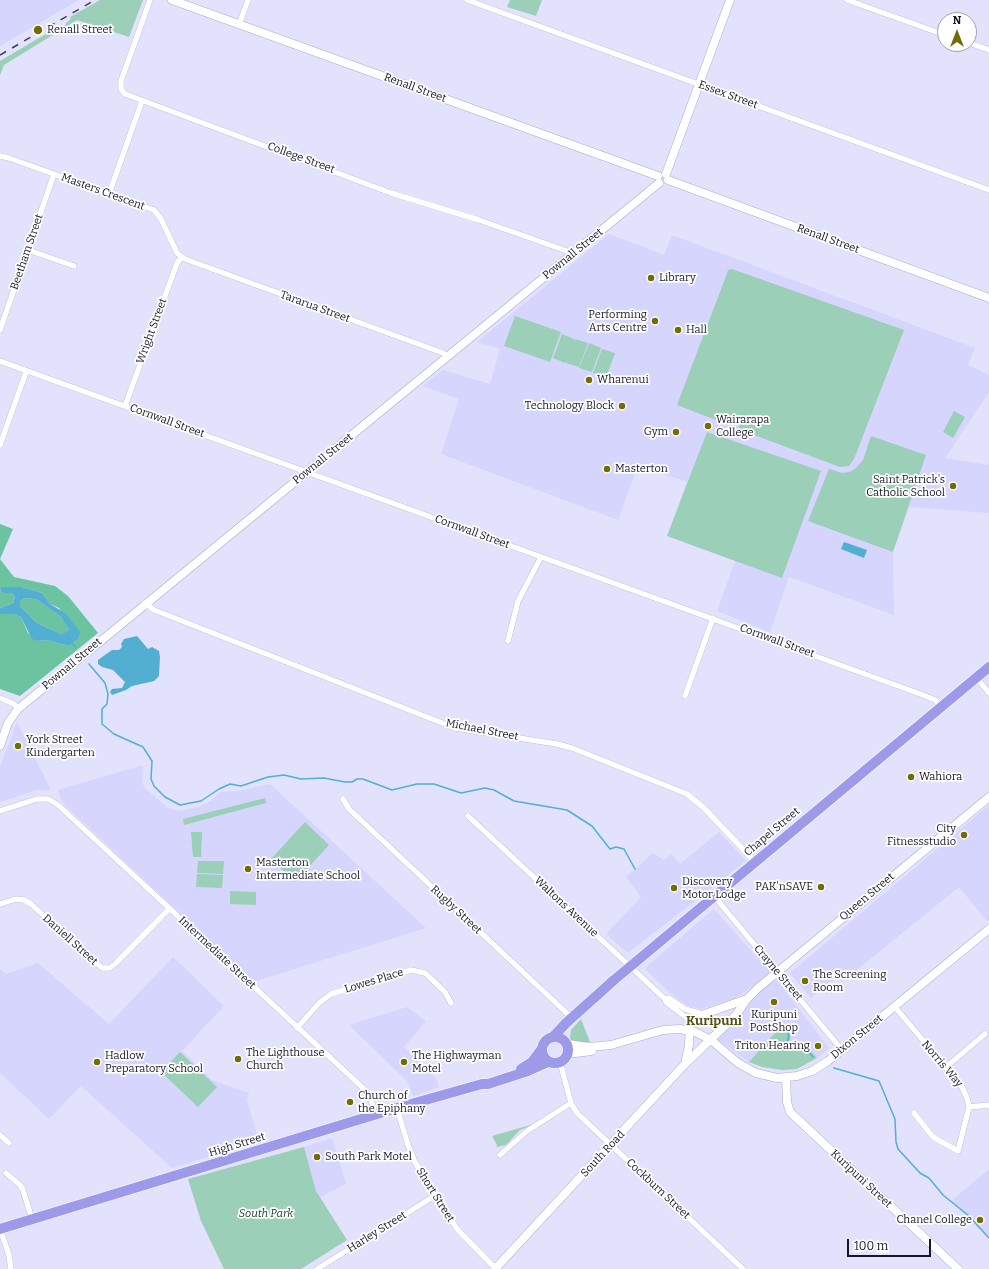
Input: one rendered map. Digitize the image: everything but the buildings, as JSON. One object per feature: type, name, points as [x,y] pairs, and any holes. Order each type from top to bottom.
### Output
[{"type":"highway","name":"Chapel Street","points":[[554,1036],[630,966],[989,667]]},
{"type":"highway","points":[[566,1046],[554,1036],[544,1041],[541,1050],[543,1056],[548,1062],[560,1062],[566,1046],[572,1018]]},
{"type":"highway","name":"High Street","points":[[482,1084],[487,1080],[527,1066],[541,1050]]},
{"type":"highway","name":"High Street","points":[[0,1229],[397,1108],[528,1072],[548,1062]]},
{"type":"street","name":"College Street","points":[[150,0],[120,85],[125,94],[391,193],[479,220],[567,251],[571,255]]},
{"type":"street","name":"Renall Street","points":[[172,0],[659,179]]},
{"type":"street","points":[[239,25],[248,0]]},
{"type":"street","name":"Essex Street","points":[[467,0],[989,190]]},
{"type":"street","points":[[659,179],[662,173],[667,177],[730,0]]},
{"type":"street","points":[[847,0],[937,32]]},
{"type":"street","points":[[977,46],[989,50]]},
{"type":"street","points":[[109,194],[142,101]]},
{"type":"street","name":"Masters Crescent","points":[[0,156],[148,208],[158,214],[181,258]]},
{"type":"street","name":"Beetham Street","points":[[0,330],[54,174]]},
{"type":"street","name":"Renall Street","points":[[667,177],[989,298]]},
{"type":"street","name":"Pownall Street","points":[[0,746],[8,723],[18,709],[145,603],[571,255],[659,179]]},
{"type":"street","points":[[28,250],[74,266]]},
{"type":"street","name":"Tararua Street","points":[[181,258],[443,353],[447,357]]},
{"type":"street","name":"Wright Street","points":[[124,406],[177,263],[181,258]]},
{"type":"street","name":"Cornwall Street","points":[[0,362],[713,618],[923,695],[935,700],[941,706]]},
{"type":"street","points":[[0,445],[26,372]]},
{"type":"street","points":[[508,642],[518,601],[541,557]]},
{"type":"street","name":"Michael Street","points":[[145,603],[154,610],[455,728],[557,744],[572,748],[687,794],[703,807],[755,862]]},
{"type":"street","points":[[685,696],[713,618]]},
{"type":"street","points":[[976,677],[989,693]]},
{"type":"street","points":[[0,698],[14,704],[18,709]]},
{"type":"street","name":"Queen Street","points":[[711,1040],[736,1015],[746,999],[778,971],[989,797]]},
{"type":"street","name":"Intermediate Street","points":[[0,811],[37,799],[48,799],[58,805],[367,1092],[376,1115]]},
{"type":"street","name":"Rugby Street","points":[[343,800],[349,809],[572,1018]]},
{"type":"street","name":"Waltons Avenue","points":[[468,816],[630,966],[665,999],[666,1002],[687,1018],[689,1027]]},
{"type":"street","name":"Crayne Street","points":[[714,896],[778,971],[842,1050]]},
{"type":"street","name":"Daniell Street","points":[[0,904],[16,899],[24,900],[31,904],[102,968],[110,968],[116,963],[169,908]]},
{"type":"street","name":"Dixon Street","points":[[711,1040],[748,1070],[769,1077],[786,1078],[812,1071],[842,1050],[989,929]]},
{"type":"street","name":"Lowes Place","points":[[297,1028],[319,1003],[331,994],[411,970],[425,973],[445,992],[451,1003]]},
{"type":"street","name":"Waltons Avenue","points":[[665,999],[669,998],[690,1011],[705,1014]]},
{"type":"street","name":"Queen Street","points":[[689,1027],[699,1016],[746,999]]},
{"type":"street","name":"Norris Way","points":[[895,1007],[962,1087],[968,1098],[969,1107]]},
{"type":"street","points":[[686,1064],[689,1045],[689,1027]]},
{"type":"street","points":[[566,1046],[605,1050],[611,1045],[663,1030],[689,1027],[711,1040]]},
{"type":"street","points":[[946,1067],[986,1034]]},
{"type":"street","name":"South Road","points":[[496,1269],[686,1064],[711,1040]]},
{"type":"street","name":"Cockburn Street","points":[[560,1062],[571,1103],[577,1113],[743,1269]]},
{"type":"street","name":"Kuripuni Street","points":[[786,1078],[787,1102],[790,1112],[958,1269]]},
{"type":"street","points":[[500,1155],[527,1131],[571,1103]]},
{"type":"street","points":[[914,1113],[933,1137],[958,1151],[969,1107],[989,1105]]},
{"type":"street","name":"Short Street","points":[[397,1108],[411,1154],[436,1196],[457,1229],[496,1269]]},
{"type":"street","points":[[0,1135],[9,1143]]},
{"type":"street","points":[[6,1173],[20,1185],[23,1190],[32,1219]]},
{"type":"street","name":"Harley Street","points":[[317,1269],[436,1196]]},
{"type":"street","points":[[0,1229],[11,1269]]},
{"type":"shaded area","points":[[0,0],[79,0],[0,46]]},
{"type":"shaded area","name":"Wairarapa College","points":[[609,234],[664,255],[672,235],[975,348],[968,365],[989,375],[989,392],[945,458],[989,465],[989,513],[909,507],[893,552],[894,615],[789,577],[770,632],[717,611],[735,561],[667,536],[687,482],[638,465],[618,520],[441,454],[459,399],[423,386],[443,370],[490,384],[500,349],[477,342]]},
{"type":"shaded area","points":[[844,542],[867,550],[864,558],[841,549]]},
{"type":"shaded area","points":[[1,587],[22,587],[42,593],[50,604],[65,613],[80,632],[78,639],[69,646],[46,640],[38,641],[32,639],[21,617],[13,614],[0,614],[0,608],[13,603],[15,597],[12,593],[3,593],[0,591]],"holes":[[[24,598],[36,599],[61,617],[70,630],[61,634],[37,623],[20,606],[20,602]]]},
{"type":"shaded area","points":[[137,636],[148,649],[152,647],[159,651],[159,676],[154,681],[132,686],[112,695],[110,692],[112,689],[122,688],[125,682],[113,670],[102,667],[98,664],[98,660],[112,650],[119,650],[122,647],[121,644],[124,639]]},
{"type":"shaded area","name":"York Street Kindergarten","points":[[17,722],[51,790],[36,790],[0,802],[0,767]]},
{"type":"shaded area","name":"Masterton Intermediate School","points":[[143,765],[142,780],[144,787],[168,808],[179,811],[198,807],[211,801],[220,792],[238,791],[270,784],[426,928],[253,982],[65,805],[60,797],[58,790]]},
{"type":"shaded area","points":[[989,805],[989,920],[987,921],[959,887],[842,982],[837,976],[811,998],[790,973]]},
{"type":"shaded area","points":[[719,832],[746,861],[628,953],[606,934],[641,897],[626,877],[653,853],[664,860],[671,854],[680,864]]},
{"type":"shaded area","points":[[714,909],[762,963],[768,966],[769,971],[768,976],[734,999],[701,1009],[688,1006],[670,993],[646,970],[646,967]]},
{"type":"shaded area","name":"Hadlow Preparatory School","points":[[173,957],[224,1006],[182,1051],[212,1080],[249,1093],[247,1100],[259,1141],[172,1168],[81,1086],[49,1119],[0,1073],[0,969],[6,974],[38,963],[109,1024]]},
{"type":"shaded area","points":[[777,980],[829,1048],[817,1058],[806,1045],[792,1046],[789,1043],[786,1027],[783,1030],[780,1027],[749,1062],[717,1039],[762,988]]},
{"type":"shaded area","name":"The Highwayman Motel","points":[[407,1007],[426,1021],[404,1047],[436,1078],[439,1087],[413,1096],[407,1081],[349,1025]]},
{"type":"shaded area","points":[[332,1138],[346,1184],[320,1197],[316,1191],[304,1147]]},
{"type":"shaded area","name":"Chanel College","points":[[989,1169],[989,1239],[951,1201]]},
{"type":"green space","points":[[100,0],[143,0],[129,37],[77,20],[4,65],[0,75],[0,61],[61,25],[62,27],[71,19],[70,17]]},
{"type":"green space","points":[[510,0],[542,0],[536,16],[507,7]]},
{"type":"green space","points":[[732,269],[904,330],[854,459],[849,466],[840,467],[738,429],[741,421],[719,413],[716,420],[677,405],[728,270]]},
{"type":"green space","points":[[515,316],[561,332],[550,362],[504,346]]},
{"type":"green space","points":[[562,334],[574,339],[574,342],[575,339],[588,343],[579,367],[566,363],[567,360],[565,363],[553,358]]},
{"type":"green space","points":[[589,343],[601,348],[592,372],[579,368]]},
{"type":"green space","points":[[602,349],[615,353],[606,377],[593,373]]},
{"type":"green space","points":[[954,411],[965,417],[953,438],[943,432]]},
{"type":"green space","points":[[707,432],[821,471],[782,578],[667,536]]},
{"type":"green space","points":[[871,436],[926,455],[893,552],[808,521],[829,469],[842,473],[850,472],[856,468],[863,460]]},
{"type":"green space","points":[[0,524],[13,529],[0,559]]},
{"type":"green space","points":[[0,559],[14,577],[55,586],[68,596],[98,633],[20,696],[0,689],[0,614],[13,614],[21,617],[28,633],[38,641],[46,640],[69,646],[78,639],[59,608],[50,604],[42,593],[22,587],[0,589]]},
{"type":"green space","points":[[0,591],[3,593],[12,593],[15,597],[13,603],[0,608]]},
{"type":"green space","points":[[24,598],[36,599],[61,617],[71,630],[61,634],[37,623],[20,606],[20,602]]},
{"type":"green space","points":[[265,798],[266,803],[184,825],[183,819]]},
{"type":"green space","points":[[305,822],[329,845],[295,882],[271,859]]},
{"type":"green space","points":[[191,832],[202,832],[201,857],[193,857]]},
{"type":"green space","points":[[198,861],[224,861],[223,874],[197,873]]},
{"type":"green space","points":[[197,874],[223,875],[222,888],[196,887]]},
{"type":"green space","points":[[230,891],[256,892],[256,905],[230,904]]},
{"type":"green space","points":[[581,1019],[590,1042],[587,1044],[571,1040],[570,1038],[571,1030]]},
{"type":"green space","points":[[780,1027],[783,1030],[786,1027],[791,1037],[789,1043],[792,1046],[806,1045],[817,1058],[797,1069],[782,1070],[762,1067],[749,1062]]},
{"type":"green space","points":[[180,1052],[217,1087],[198,1107],[161,1072]]},
{"type":"green space","points":[[534,1124],[520,1130],[506,1145],[496,1147],[497,1145],[492,1136]]},
{"type":"green space","name":"South Park","points":[[304,1147],[316,1191],[347,1240],[301,1269],[224,1269],[201,1221],[188,1179]]},
{"type":"waterway","points":[[72,643],[76,648]]},
{"type":"waterway","points":[[89,664],[105,683],[108,694],[107,704],[102,709],[102,724],[114,734],[143,747],[152,761],[151,779],[154,786],[165,797],[180,805],[201,801],[219,789],[230,784],[241,786],[268,777],[284,775],[301,779],[324,778],[345,782],[363,779],[392,790],[417,784],[434,784],[461,793],[485,788],[494,790],[514,801],[567,810],[592,826],[610,849],[616,847],[624,849],[635,869]]},
{"type":"waterway","points":[[786,1030],[789,1035],[787,1043],[791,1048],[806,1049],[813,1057]]},
{"type":"waterway","points":[[834,1068],[879,1081],[895,1119],[896,1142],[898,1149],[920,1173],[929,1178],[943,1195],[969,1216],[989,1238]]},
{"type":"railway","points":[[0,55],[95,0]]},
{"type":"place","name":"Renall Street","points":[[38,30]]},
{"type":"place","name":"Library","points":[[651,278]]},
{"type":"place","name":"Performing Arts Centre","points":[[655,321]]},
{"type":"place","name":"Hall","points":[[678,330]]},
{"type":"place","name":"Wharenui","points":[[589,380]]},
{"type":"place","name":"Technology Block","points":[[622,406]]},
{"type":"place","name":"Wairarapa College","points":[[708,426]]},
{"type":"place","name":"Gym","points":[[676,432]]},
{"type":"place","name":"Masterton","points":[[607,469]]},
{"type":"place","name":"Saint Patrick's Catholic School","points":[[953,486]]},
{"type":"place","name":"York Street Kindergarten","points":[[18,746]]},
{"type":"place","name":"Wahiora","points":[[911,777]]},
{"type":"place","name":"City Fitnessstudio","points":[[964,835]]},
{"type":"place","name":"Masterton Intermediate School","points":[[248,869]]},
{"type":"place","name":"PAK'nSAVE","points":[[821,887]]},
{"type":"place","name":"Discovery Motor Lodge","points":[[674,888]]},
{"type":"place","name":"The Screening Room","points":[[805,981]]},
{"type":"place","name":"Kuripuni PostShop","points":[[774,1002]]},
{"type":"place","name":"Triton Hearing","points":[[818,1046]]},
{"type":"place","name":"The Lighthouse Church","points":[[238,1059]]},
{"type":"place","name":"Hadlow Preparatory School","points":[[97,1062]]},
{"type":"place","name":"The Highwayman Motel","points":[[404,1062]]},
{"type":"place","name":"Church of the Epiphany","points":[[350,1102]]},
{"type":"place","name":"South Park Motel","points":[[317,1157]]},
{"type":"place","name":"Chanel College","points":[[980,1220]]},
{"type":"district","name":"Kuripuni","points":[[714,1021]]}]
